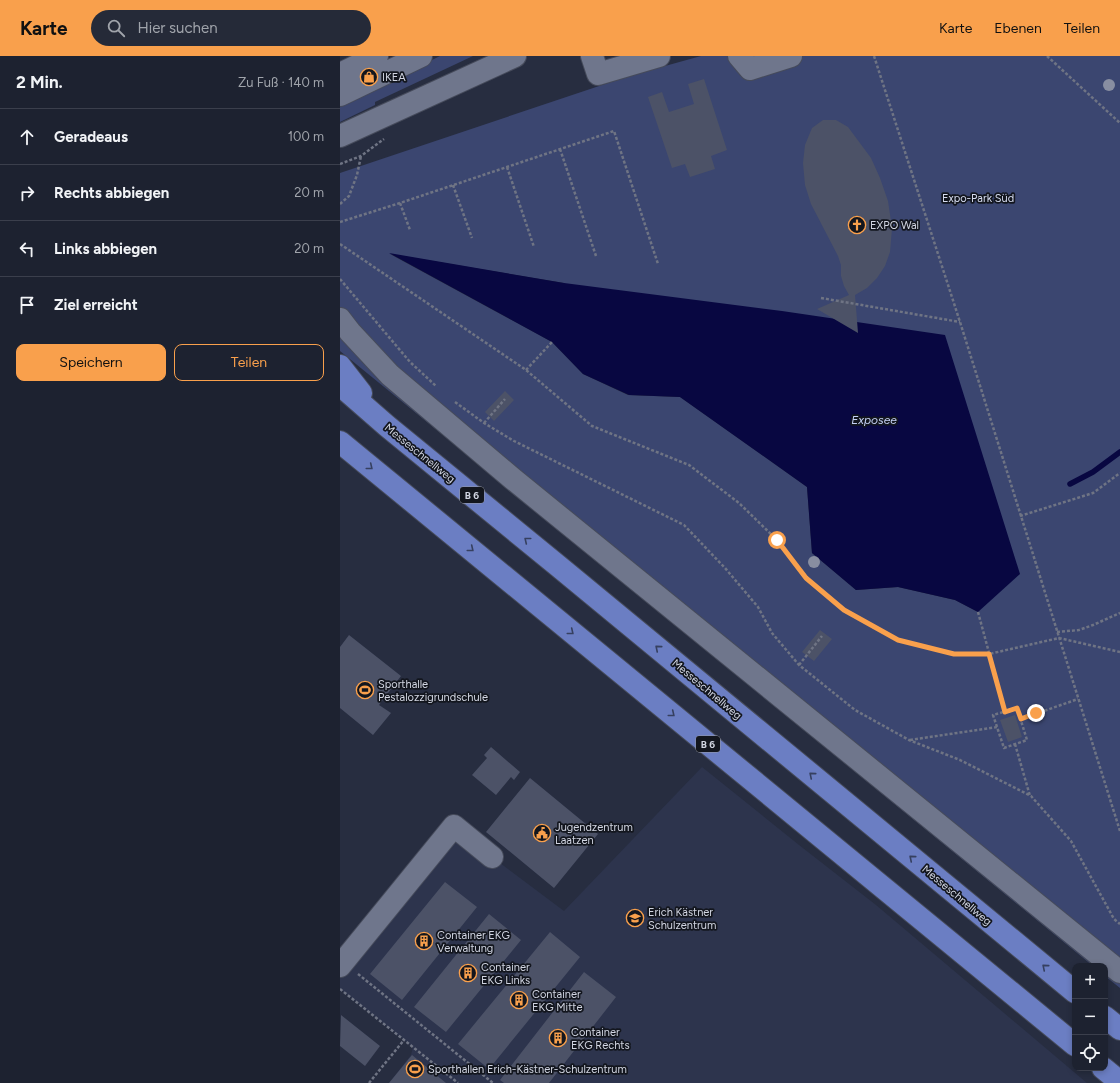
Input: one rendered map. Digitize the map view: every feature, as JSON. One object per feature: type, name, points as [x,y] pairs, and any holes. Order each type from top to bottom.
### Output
[{"type":"highway","points":[[340,366],[387,426]]},
{"type":"highway","name":"Messeschnellweg","points":[[340,384],[387,426],[1072,990]]},
{"type":"highway","name":"B 6","points":[[340,442],[1072,1043]]},
{"type":"highway","points":[[1108,1019],[1120,1029]]},
{"type":"highway","points":[[1107,1071],[1120,1082]]},
{"type":"street","points":[[340,74],[377,56]]},
{"type":"street","points":[[340,95],[421,56]]},
{"type":"street","points":[[340,136],[515,56]]},
{"type":"street","points":[[592,56],[598,74],[659,56]]},
{"type":"street","points":[[739,56],[750,69],[791,56]]},
{"type":"street","points":[[340,320],[390,375],[513,479],[1120,972]]},
{"type":"street","points":[[342,964],[454,826],[492,857]]},
{"type":"path","points":[[874,56],[960,322],[1120,831]]},
{"type":"path","points":[[1047,56],[1120,123]]},
{"type":"path","points":[[340,222],[614,131],[658,264]]},
{"type":"path","points":[[560,149],[596,256]]},
{"type":"path","points":[[340,164],[361,156],[357,175],[349,196],[340,204]]},
{"type":"path","points":[[507,167],[534,247]]},
{"type":"path","points":[[453,185],[472,238]]},
{"type":"path","points":[[400,203],[410,230]]},
{"type":"path","points":[[340,244],[526,370],[592,426],[689,465],[740,503],[777,540],[806,578],[844,610],[898,640],[954,654],[989,654],[1059,638],[1120,652]]},
{"type":"path","points":[[340,279],[410,362],[438,387]]},
{"type":"path","points":[[821,298],[960,322]]},
{"type":"path","points":[[526,370],[552,342]]},
{"type":"path","points":[[484,423],[505,399]]},
{"type":"path","points":[[454,402],[484,423],[514,441],[684,524],[725,568],[758,607],[772,633],[799,665],[855,710],[909,740],[960,760],[1031,796],[1071,841],[1114,919],[1120,924]]},
{"type":"path","points":[[1020,516],[1093,493],[1120,473]]},
{"type":"path","points":[[978,612],[1005,712]]},
{"type":"path","points":[[1057,632],[1079,630],[1120,613]]},
{"type":"path","points":[[799,665],[822,636]]},
{"type":"path","points":[[1021,719],[1078,699]]},
{"type":"path","points":[[1017,708],[1027,740],[1004,748],[994,716],[1005,712],[1017,708]]},
{"type":"path","points":[[909,740],[997,727]]},
{"type":"path","points":[[1015,744],[1031,796]]},
{"type":"path","points":[[342,964],[493,1083]]},
{"type":"path","points":[[340,989],[458,1083]]},
{"type":"path","points":[[369,1083],[404,1040]]},
{"type":"shaded area","name":"Erich Kästner Schulzentrum","points":[[702,767],[876,905],[1087,1083],[389,1083],[411,1055],[413,1047],[340,989],[340,966],[454,826],[492,857],[564,911]]},
{"type":"green space","points":[[440,56],[473,56],[375,102],[375,105],[340,122],[340,106]]},
{"type":"green space","name":"Expo-Park Süd","points":[[701,56],[1120,56],[1120,988],[1108,978],[1108,963],[1089,963],[340,351],[340,173],[629,76]],"holes":[[[390,254],[564,283],[978,612],[955,600],[898,587],[856,590],[812,553],[807,487],[680,397],[628,395],[583,374],[552,342]]]},
{"type":"water","name":"Exposee","points":[[389,253],[564,283],[782,311],[945,335],[1020,574],[978,612],[955,600],[898,587],[856,590],[812,553],[807,487],[680,397],[629,395],[583,374],[552,342]]},
{"type":"building","points":[[704,79],[727,150],[711,156],[715,169],[690,177],[685,164],[672,168],[648,97],[662,92],[669,112],[694,104],[688,84]]},
{"type":"building","name":"EXPO Wal","points":[[823,120],[836,120],[848,127],[871,158],[888,201],[892,228],[890,252],[885,266],[877,278],[867,288],[855,295],[858,333],[817,309],[849,295],[841,276],[841,265],[838,256],[811,204],[805,185],[803,163],[805,145],[812,128]]},
{"type":"building","points":[[505,391],[514,400],[494,421],[485,412]]},
{"type":"building","points":[[820,630],[832,639],[814,661],[802,652]]},
{"type":"building","name":"Sporthalle Pestalozzigrundschule","points":[[349,635],[401,676],[379,705],[391,713],[373,735],[340,708],[340,647]]},
{"type":"building","points":[[1015,715],[1022,737],[1008,742],[1000,720]]},
{"type":"building","points":[[491,747],[520,772],[514,780],[511,777],[496,795],[472,775],[487,758],[484,755]]},
{"type":"building","name":"Jugendzentrum Laatzen","points":[[530,778],[598,834],[554,888],[486,832]]},
{"type":"building","name":"Container EKG Verwaltung","points":[[445,882],[477,907],[402,1000],[370,974]]},
{"type":"building","name":"Container EKG Links","points":[[489,914],[521,940],[446,1032],[414,1007]]},
{"type":"building","name":"Container EKG Mitte","points":[[550,932],[580,957],[489,1069],[458,1044]]},
{"type":"building","name":"Container EKG Rechts","points":[[584,972],[616,997],[549,1083],[504,1083],[500,1080]]},
{"type":"building","points":[[341,1015],[380,1046],[365,1066],[340,1046]]},
{"type":"building","name":"Sporthallen Erich-Kästner-Schulzentrum","points":[[412,1055],[446,1083],[389,1083]]},
{"type":"waterway","points":[[1070,484],[1093,472],[1120,452]]},
{"type":"place","name":"IKEA","points":[[369,77]]},
{"type":"place","name":"EXPO Wal","points":[[857,225]]},
{"type":"place","name":"Sporthalle Pestalozzigrundschule","points":[[365,690]]},
{"type":"place","name":"Jugendzentrum Laatzen","points":[[542,833]]},
{"type":"place","name":"Erich Kästner Schulzentrum","points":[[635,918]]},
{"type":"place","name":"Container EKG Verwaltung","points":[[424,941]]},
{"type":"place","name":"Container EKG Links","points":[[468,973]]},
{"type":"place","name":"Container EKG Mitte","points":[[519,1000]]},
{"type":"place","name":"Container EKG Rechts","points":[[558,1038]]},
{"type":"place","name":"Sporthallen Erich-Kästner-Schulzentrum","points":[[415,1069]]},
{"type":"route","points":[[777,540],[806,578],[844,610],[898,640],[954,654],[989,654],[1005,712],[1017,708],[1021,719],[1036,713]]}]
